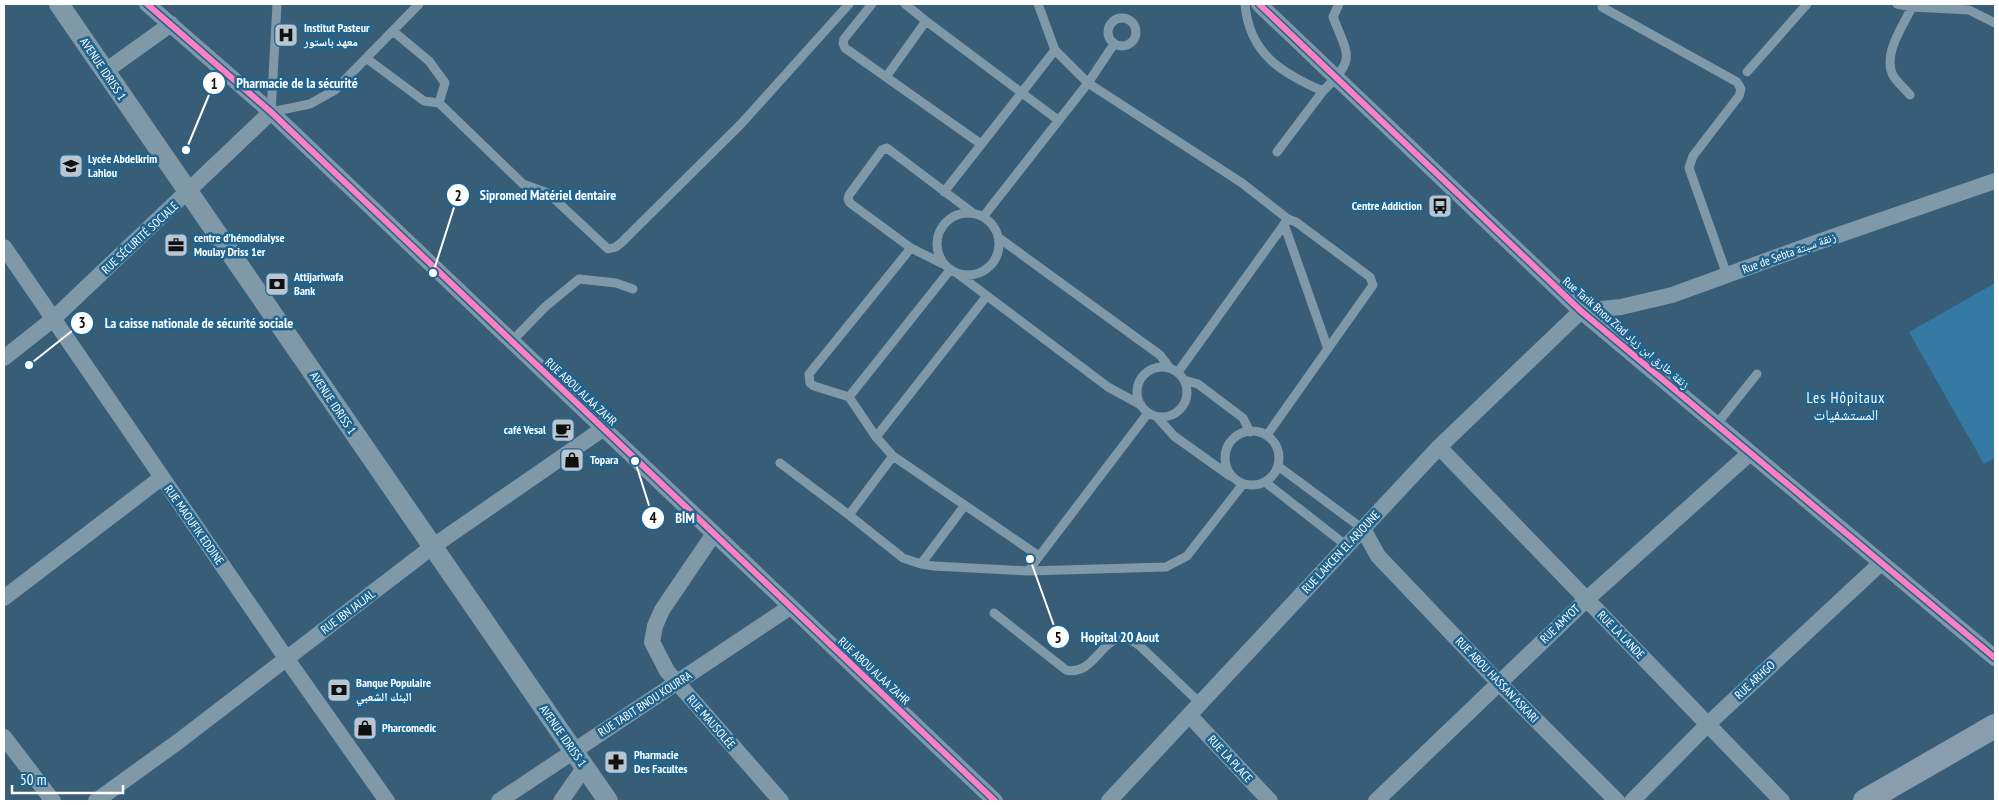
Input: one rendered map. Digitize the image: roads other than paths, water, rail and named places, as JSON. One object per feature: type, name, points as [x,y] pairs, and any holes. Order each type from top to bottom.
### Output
[{"type":"main road","points":[[1864,801],[1995,726]]},
{"type":"street","name":"AVENUE IDRISS 1","points":[[59,4],[104,72],[608,801]]},
{"type":"street","name":"RUE ABOU ALAA ZAHR","points":[[147,4],[271,112],[995,801]]},
{"type":"street","name":"Rue Tarik Bnou Ziad زنقة طارق ابن زياد","points":[[1259,4],[1581,311],[1994,656]]},
{"type":"street","points":[[104,72],[171,24]]},
{"type":"street","name":"RUE SÉCURITÉ SOCIALE","points":[[4,358],[52,320],[189,193],[271,112]]},
{"type":"street","name":"Rue de Sebta زنقة سبتة","points":[[1581,311],[1621,307],[1672,295],[1995,181]]},
{"type":"street","name":"RUE MAOUFIK EDDINE","points":[[4,248],[161,478],[388,801]]},
{"type":"street","name":"RUE LAHCEN EL ARJOUNE","points":[[1109,801],[1196,710],[1439,446],[1581,311]]},
{"type":"street","name":"RUE IBN JALJAL","points":[[96,801],[179,741],[432,547],[604,428]]},
{"type":"street","name":"RUE LA LANDE","points":[[1439,446],[1782,801]]},
{"type":"street","name":"RUE AMYOT","points":[[1376,801],[1586,599],[1750,453]]},
{"type":"street","points":[[4,598],[161,478]]},
{"type":"street","name":"RUE ABOU HASSAN ASKARI","points":[[1363,529],[1378,556],[1499,683],[1617,801]]},
{"type":"street","name":"RUE MAUSOLÉE","points":[[714,535],[676,587],[662,610],[655,626],[652,642],[667,671],[781,801]]},
{"type":"street","name":"RUE ABOU HASSAN ASKARI","points":[[1348,546],[1378,556]]},
{"type":"street","name":"RUE ARHGO","points":[[1632,801],[1708,724],[1881,562]]},
{"type":"street","name":"RUE TABIT BNOU KOURRA","points":[[499,801],[790,607]]},
{"type":"street","name":"RUE LA PLACE","points":[[1196,710],[1270,801]]},
{"type":"street","points":[[4,737],[53,801]]},
{"type":"street","points":[[561,801],[584,768]]},
{"type":"lane","points":[[277,4],[271,112],[310,104],[335,90],[419,4]]},
{"type":"lane","points":[[366,58],[424,101],[439,103],[523,184],[548,193],[608,249],[616,247],[741,124],[849,4]]},
{"type":"lane","points":[[872,4],[844,39],[845,48],[981,144]]},
{"type":"lane","points":[[905,4],[1058,120]]},
{"type":"lane","points":[[1038,4],[1055,50],[1088,83],[1242,183],[1286,221],[1328,349]]},
{"type":"lane","points":[[1245,4],[1246,20],[1249,28],[1255,42],[1265,56],[1304,83],[1323,91]]},
{"type":"lane","points":[[1277,152],[1323,91],[1344,67],[1347,59],[1346,52],[1333,17],[1339,4]]},
{"type":"lane","points":[[1747,72],[1807,4]]},
{"type":"lane","points":[[1897,4],[1912,7],[1969,10],[1995,24]]},
{"type":"lane","points":[[1602,7],[1737,82],[1741,89],[1740,96],[1693,156],[1689,168],[1727,275]]},
{"type":"lane","points":[[1910,95],[1893,76],[1889,60],[1894,44],[1912,7]]},
{"type":"lane","points":[[886,77],[926,21]]},
{"type":"lane","points":[[393,30],[429,61],[445,83],[439,103]]},
{"type":"lane","points":[[983,217],[1088,83],[1114,44]]},
{"type":"lane","points":[[944,192],[1055,50]]},
{"type":"lane","points":[[973,214],[887,148],[882,150],[848,199],[850,203],[911,248],[950,269],[967,276],[985,271],[992,265],[999,248],[999,238],[993,226],[983,217],[964,213],[947,221],[941,228],[937,237],[938,256],[950,269],[1108,387],[1141,405],[1174,436],[1239,481],[1258,485],[1266,482],[1276,472],[1279,457],[1277,449],[1267,436],[1258,432],[1241,434],[1228,446],[1226,464],[1229,472],[1239,481]]},
{"type":"lane","points":[[1267,436],[1373,285],[1370,277],[1296,222],[1286,221]]},
{"type":"lane","points":[[1181,376],[1286,221]]},
{"type":"lane","points":[[999,238],[1160,355],[1169,367],[1181,376],[1198,384],[1243,418],[1250,432]]},
{"type":"lane","points":[[911,248],[808,374],[810,383],[849,397],[876,437],[893,456],[1039,556]]},
{"type":"lane","points":[[849,397],[950,269]]},
{"type":"lane","points":[[511,342],[545,307],[579,279],[616,283],[633,289]]},
{"type":"lane","points":[[876,437],[986,297]]},
{"type":"lane","points":[[1141,405],[1137,396],[1137,386],[1142,376],[1149,370],[1159,366],[1169,367]]},
{"type":"lane","points":[[1716,425],[1757,374]]},
{"type":"lane","points":[[1152,415],[1166,417],[1182,407],[1187,389],[1181,376]]},
{"type":"lane","points":[[1028,571],[1152,415]]},
{"type":"lane","points":[[849,515],[893,456]]},
{"type":"lane","points":[[780,463],[903,558],[921,564],[1028,571],[1157,569],[1177,563],[1188,556],[1239,481]]},
{"type":"lane","points":[[1278,466],[1363,529]]},
{"type":"lane","points":[[1266,482],[1348,546]]},
{"type":"lane","points":[[921,564],[965,505]]},
{"type":"lane","points":[[994,613],[1066,670],[1074,672],[1081,670],[1111,643],[1122,638],[1130,639],[1140,646],[1196,710]]},
{"type":"place","name":"Institut Pasteur معهد باستور","points":[[286,35]]},
{"type":"place","name":"Pharmacie de la sécurité","points":[[186,150]]},
{"type":"place","name":"Lycée Abdelkrim Lahlou","points":[[71,166]]},
{"type":"place","name":"Centre Addiction","points":[[1440,206]]},
{"type":"place","name":"centre d’hémodialyse Moulay Driss 1er","points":[[176,245]]},
{"type":"place","name":"Sipromed Matériel dentaire","points":[[433,273]]},
{"type":"place","name":"Attijariwafa Bank","points":[[277,284]]},
{"type":"place","name":"La caisse nationale de sécurité sociale","points":[[29,365]]},
{"type":"place","name":"café Vesal","points":[[563,430]]},
{"type":"place","name":"Topara","points":[[572,460]]},
{"type":"place","name":"BİM","points":[[635,461]]},
{"type":"place","name":"Hopital 20 Aout","points":[[1030,559]]},
{"type":"place","name":"Banque Populaire البنك الشعبي","points":[[339,690]]},
{"type":"place","name":"Pharcomedic","points":[[365,728]]},
{"type":"place","name":"Pharmacie Des Facultes","points":[[616,762]]},
{"type":"district","name":"Les Hôpitaux المستشفيات","points":[[1846,406]]}]
